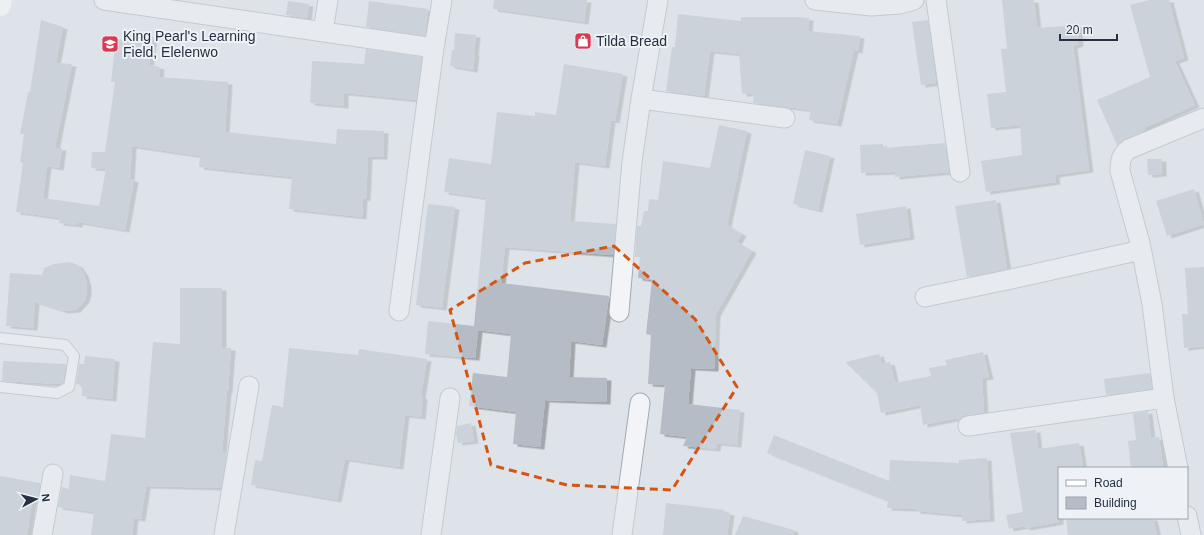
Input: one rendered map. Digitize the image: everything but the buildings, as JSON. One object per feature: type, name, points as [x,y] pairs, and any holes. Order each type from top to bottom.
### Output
[{"type":"main road","points":[[0,5],[1,0]]},
{"type":"street","points":[[104,0],[434,48]]},
{"type":"street","points":[[323,31],[328,0]]},
{"type":"street","points":[[399,311],[434,48],[442,0]]},
{"type":"street","points":[[619,312],[632,162],[658,0]]},
{"type":"street","points":[[815,0],[848,2],[871,6],[900,4],[914,0]]},
{"type":"street","points":[[936,0],[960,172]]},
{"type":"street","points":[[641,99],[785,118]]},
{"type":"street","points":[[1178,467],[1164,398],[1152,304],[1141,250],[1120,171],[1120,162],[1122,156],[1129,149],[1204,118]]},
{"type":"street","points":[[925,297],[1141,250]]},
{"type":"street","points":[[224,535],[249,386]]},
{"type":"street","points":[[431,535],[450,398]]},
{"type":"street","points":[[968,426],[1164,398]]},
{"type":"street","points":[[622,535],[640,403]]},
{"type":"street","points":[[42,535],[53,474]]},
{"type":"street","points":[[1188,519],[1191,535]]},
{"type":"lane","points":[[0,338],[65,345],[74,356],[69,387],[57,392],[0,388]]},
{"type":"highlighted area","points":[[614,246],[695,319],[737,387],[672,490],[567,485],[491,465],[450,310],[525,263]]},
{"type":"place","name":"Tilda Bread","points":[[583,41]]},
{"type":"place","name":"King Pearl's Learning Field, Elelenwo","points":[[110,44]]}]
